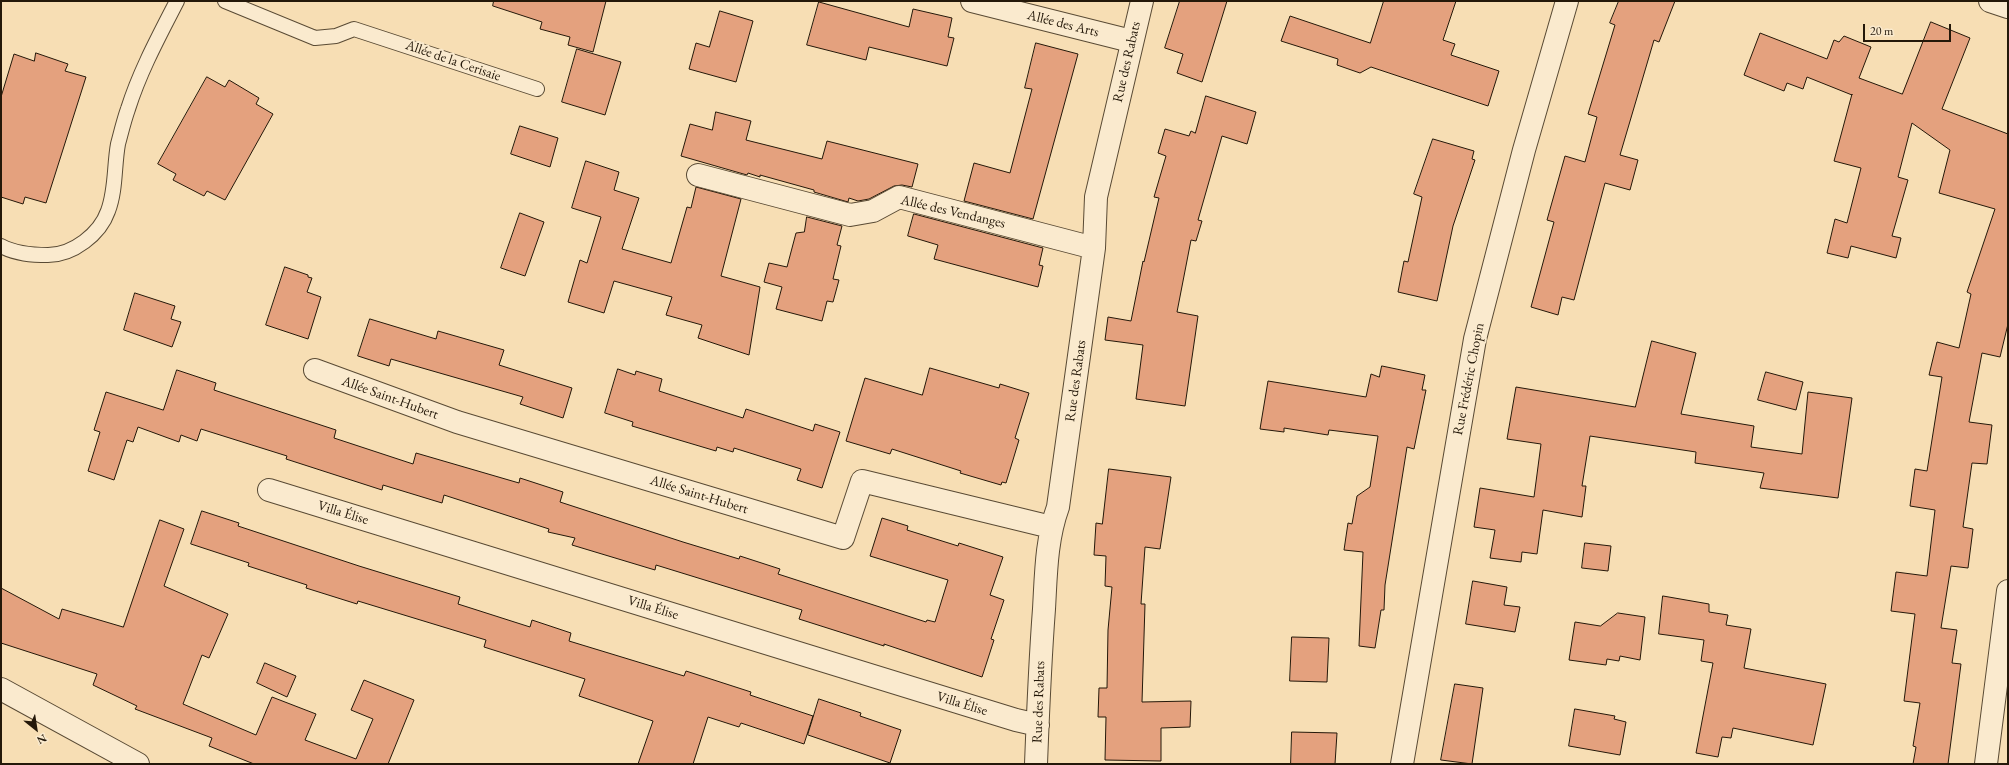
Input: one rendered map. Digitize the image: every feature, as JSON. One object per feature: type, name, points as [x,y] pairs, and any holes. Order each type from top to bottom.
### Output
[{"type":"street","name":"Allée des Arts","points":[[972,1],[1132,41]]},
{"type":"street","name":"Rue des Rabats","points":[[1036,764],[1047,556],[1051,527],[1058,507],[1094,248],[1096,198],[1142,1]]},
{"type":"street","name":"Rue Frédéric Chopin","points":[[1402,764],[1475,339],[1524,150],[1568,1]]},
{"type":"street","points":[[1990,1],[2008,7]]},
{"type":"street","name":"Allée des Vendanges","points":[[698,175],[850,215],[873,211],[899,197],[1094,248]]},
{"type":"street","name":"Allée Saint-Hubert","points":[[315,370],[457,422],[843,538],[862,481],[1051,527]]},
{"type":"street","name":"Villa Élise","points":[[269,490],[1008,718],[1038,725]]},
{"type":"street","points":[[1986,764],[2008,591]]},
{"type":"street","points":[[1,689],[138,764]]},
{"type":"lane","points":[[1,246],[11,252],[35,255],[59,255],[79,246],[96,232],[108,211],[116,173],[118,145],[136,84],[177,1]]},
{"type":"lane","name":"Allée de la Cerisaie","points":[[225,1],[315,38],[336,36],[354,29],[369,32],[537,89]]},
{"type":"building","points":[[494,1],[606,1],[593,52],[568,45],[570,37],[540,29],[542,22],[493,6]]},
{"type":"building","points":[[1180,1],[1227,1],[1202,82],[1177,73],[1183,54],[1165,48]]},
{"type":"building","points":[[1384,1],[1456,1],[1443,40],[1455,44],[1451,55],[1499,71],[1488,106],[1371,67],[1360,73],[1337,65],[1338,59],[1281,41],[1290,16],[1370,43]]},
{"type":"building","points":[[1619,1],[1675,1],[1659,42],[1654,40],[1620,155],[1638,160],[1630,190],[1605,183],[1574,300],[1562,297],[1558,315],[1531,307],[1554,222],[1547,220],[1565,156],[1585,162],[1597,117],[1588,114],[1615,25],[1610,23]]},
{"type":"building","points":[[819,2],[909,27],[913,9],[952,18],[948,37],[954,38],[947,66],[869,47],[866,60],[807,45]]},
{"type":"building","points":[[720,11],[753,21],[736,82],[689,69],[696,43],[709,47]]},
{"type":"building","points":[[1931,22],[1970,38],[1942,109],[2008,134],[2008,324],[2000,357],[1982,353],[1969,422],[1992,425],[1987,464],[1972,463],[1963,527],[1973,529],[1968,568],[1951,566],[1941,628],[1957,630],[1952,663],[1961,664],[1948,764],[1913,764],[1916,747],[1913,746],[1920,703],[1904,701],[1915,614],[1891,611],[1896,572],[1927,576],[1935,510],[1910,506],[1915,469],[1927,471],[1942,377],[1929,375],[1937,342],[1959,348],[1971,294],[1967,292],[1995,209],[1939,193],[1950,150],[1912,123],[1898,177],[1908,180],[1892,236],[1901,238],[1896,258],[1851,246],[1848,258],[1827,253],[1835,219],[1847,223],[1861,168],[1834,161],[1852,95],[1807,77],[1803,89],[1787,83],[1784,91],[1744,75],[1760,33],[1827,59],[1834,40],[1839,42],[1844,36],[1871,47],[1859,78],[1902,94]]},
{"type":"building","points":[[1036,43],[1078,54],[1033,219],[964,201],[974,163],[1010,173],[1032,89],[1025,88]]},
{"type":"building","points":[[577,49],[621,62],[605,115],[562,102]]},
{"type":"building","points":[[36,53],[68,64],[65,71],[86,77],[46,203],[25,197],[23,204],[1,197],[1,97],[14,54],[34,61]]},
{"type":"building","points":[[207,77],[225,87],[229,80],[259,98],[256,104],[273,114],[225,200],[207,191],[204,196],[173,180],[176,174],[158,164]]},
{"type":"building","points":[[1206,96],[1256,112],[1247,144],[1222,136],[1198,220],[1202,221],[1196,241],[1191,240],[1177,312],[1198,316],[1185,406],[1136,399],[1143,345],[1105,340],[1108,317],[1131,321],[1143,261],[1144,262],[1159,198],[1154,197],[1166,156],[1158,153],[1165,129],[1189,136],[1191,131],[1195,133]]},
{"type":"building","points":[[716,112],[751,121],[746,140],[822,159],[827,141],[918,164],[912,187],[902,185],[894,186],[869,199],[858,201],[849,198],[848,202],[814,192],[814,190],[760,175],[760,177],[748,173],[747,175],[681,156],[690,124],[712,130]]},
{"type":"building","points":[[520,126],[558,138],[550,167],[511,154]]},
{"type":"building","points":[[1433,139],[1474,151],[1472,159],[1475,160],[1453,226],[1437,301],[1398,292],[1404,261],[1408,262],[1422,197],[1414,194]]},
{"type":"building","points":[[586,161],[619,172],[614,190],[639,198],[622,249],[671,263],[687,207],[691,208],[696,187],[741,199],[721,276],[760,287],[749,355],[698,338],[702,325],[666,315],[672,297],[614,281],[604,313],[568,302],[580,260],[587,263],[601,217],[572,208]]},
{"type":"building","points":[[520,213],[544,222],[525,276],[501,268]]},
{"type":"building","points":[[914,214],[1043,248],[1039,265],[1043,266],[1038,287],[934,259],[938,245],[908,236]]},
{"type":"building","points":[[807,217],[842,226],[837,245],[841,246],[833,279],[839,280],[833,302],[827,301],[822,321],[776,309],[782,287],[764,282],[769,263],[787,267],[796,233],[804,232]]},
{"type":"building","points":[[285,267],[308,275],[308,277],[312,278],[307,292],[321,297],[308,339],[266,325]]},
{"type":"building","points":[[135,293],[175,306],[171,319],[181,322],[172,347],[124,330]]},
{"type":"building","points":[[370,319],[436,339],[438,331],[504,350],[499,365],[572,388],[563,418],[520,404],[523,397],[391,359],[389,366],[358,356]]},
{"type":"building","points":[[1652,341],[1696,353],[1681,414],[1754,426],[1751,447],[1802,454],[1808,392],[1852,398],[1838,498],[1760,488],[1764,473],[1695,463],[1696,452],[1590,436],[1582,486],[1586,486],[1582,517],[1543,510],[1537,554],[1522,552],[1521,562],[1490,558],[1495,530],[1474,527],[1480,488],[1534,497],[1541,444],[1507,439],[1516,387],[1635,407]]},
{"type":"building","points":[[1382,366],[1425,375],[1422,390],[1426,390],[1414,449],[1407,447],[1385,585],[1384,610],[1381,610],[1375,648],[1359,646],[1363,552],[1344,550],[1348,523],[1352,524],[1357,496],[1370,487],[1378,436],[1329,430],[1328,435],[1284,428],[1284,432],[1260,429],[1268,381],[1366,397],[1371,374],[1379,377]]},
{"type":"building","points":[[930,368],[999,388],[1000,384],[1029,393],[1015,438],[1019,440],[1006,483],[1002,482],[1001,485],[960,473],[961,471],[892,449],[890,454],[846,441],[865,378],[922,395]]},
{"type":"building","points":[[618,369],[635,375],[636,371],[662,379],[659,391],[743,418],[746,409],[813,431],[815,424],[840,432],[822,488],[797,480],[801,469],[734,448],[733,452],[717,447],[716,451],[632,426],[633,422],[605,413]]},
{"type":"building","points":[[177,370],[216,383],[214,390],[336,430],[334,438],[413,464],[416,453],[519,483],[520,478],[563,492],[560,502],[683,542],[739,559],[740,556],[780,569],[778,574],[926,622],[927,620],[935,622],[948,580],[870,556],[882,518],[908,526],[907,530],[958,546],[959,543],[1003,557],[990,595],[1004,600],[991,639],[994,640],[982,677],[884,644],[884,646],[799,619],[802,610],[656,565],[655,570],[572,545],[575,538],[548,532],[549,529],[444,495],[442,503],[383,485],[382,490],[286,459],[287,456],[201,429],[197,441],[181,435],[179,442],[138,427],[133,442],[127,440],[114,480],[88,471],[100,432],[94,430],[106,392],[163,410]]},
{"type":"building","points":[[1766,372],[1803,382],[1796,410],[1758,400]]},
{"type":"building","points":[[1109,469],[1171,477],[1160,549],[1145,547],[1141,604],[1145,604],[1142,702],[1191,701],[1190,727],[1161,728],[1161,761],[1105,760],[1106,717],[1098,717],[1099,688],[1107,688],[1108,630],[1112,587],[1105,586],[1106,556],[1094,555],[1096,523],[1102,524]]},
{"type":"building","points":[[202,511],[239,523],[238,526],[359,566],[460,597],[458,604],[530,627],[532,620],[571,633],[569,641],[684,676],[686,671],[751,692],[750,695],[813,716],[804,744],[741,723],[739,727],[708,717],[693,764],[638,764],[653,721],[579,696],[585,679],[484,647],[486,640],[358,601],[357,604],[306,588],[307,585],[248,566],[249,563],[191,544]]},
{"type":"building","points":[[160,520],[184,529],[164,586],[228,614],[209,658],[202,655],[183,704],[256,735],[272,697],[316,714],[305,740],[356,759],[373,719],[351,710],[364,680],[414,700],[388,764],[254,764],[209,746],[212,738],[135,709],[137,706],[93,685],[97,674],[1,643],[1,588],[59,619],[62,609],[123,627]]},
{"type":"building","points":[[1585,543],[1611,546],[1608,571],[1582,568]]},
{"type":"building","points":[[1473,581],[1507,587],[1504,605],[1520,607],[1515,632],[1466,624]]},
{"type":"building","points":[[1663,596],[1709,604],[1709,612],[1728,615],[1726,625],[1751,629],[1744,668],[1826,684],[1813,745],[1733,728],[1731,738],[1722,737],[1718,757],[1696,753],[1713,663],[1701,661],[1704,640],[1659,634]]},
{"type":"building","points":[[1618,613],[1645,617],[1640,660],[1620,656],[1619,661],[1607,659],[1606,665],[1569,660],[1575,622],[1600,626]]},
{"type":"building","points":[[1292,637],[1329,638],[1327,682],[1290,681]]},
{"type":"building","points":[[265,663],[296,676],[287,697],[257,683]]},
{"type":"building","points":[[1455,684],[1483,688],[1472,764],[1441,760]]},
{"type":"building","points":[[819,699],[861,713],[860,716],[901,730],[890,763],[808,735]]},
{"type":"building","points":[[1575,709],[1615,716],[1614,719],[1626,722],[1620,755],[1569,746]]},
{"type":"building","points":[[1292,732],[1337,733],[1335,764],[1291,764]]}]
